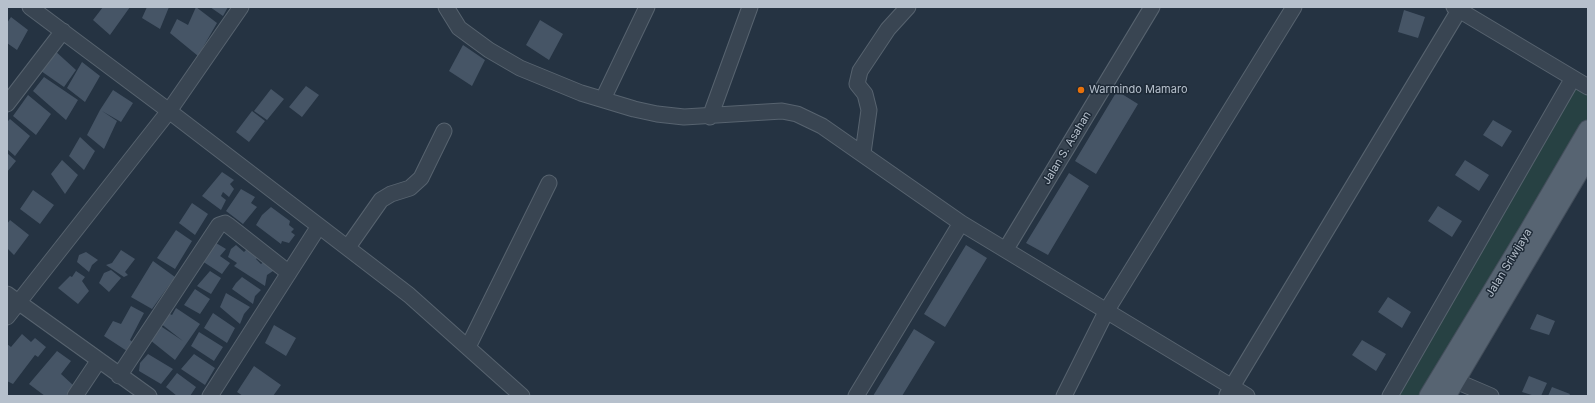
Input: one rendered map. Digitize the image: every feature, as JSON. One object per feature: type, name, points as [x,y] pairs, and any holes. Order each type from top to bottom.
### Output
[{"type":"main road","name":"Jalan Sriwijaya","points":[[1451,388],[1535,235],[1588,130]]},
{"type":"main road","name":"Jalan Sriwijaya","points":[[1429,396],[1588,156]]},
{"type":"street","points":[[30,7],[319,226],[348,246],[410,295],[522,396]]},
{"type":"street","points":[[7,317],[13,298],[169,111],[241,7]]},
{"type":"street","points":[[446,7],[459,28],[502,57],[543,79],[603,100],[657,114],[684,117],[710,117],[782,111],[797,114],[822,126],[961,223],[1107,310],[1229,391],[1247,396]]},
{"type":"street","points":[[603,100],[647,7]]},
{"type":"street","points":[[710,117],[750,7]]},
{"type":"street","points":[[863,154],[869,110],[865,94],[858,84],[860,71],[888,29],[908,7]]},
{"type":"street","name":"Jalan S. Asahan","points":[[1006,249],[1152,7]]},
{"type":"street","points":[[1064,396],[1107,310],[1294,7]]},
{"type":"street","points":[[1229,391],[1458,8],[1588,87]]},
{"type":"street","points":[[7,104],[63,31]]},
{"type":"street","points":[[1390,396],[1573,78]]},
{"type":"street","points":[[348,246],[384,196],[410,188],[421,178],[444,131]]},
{"type":"street","points":[[468,347],[549,183]]},
{"type":"street","points":[[119,376],[219,225],[225,223],[228,225],[289,273]]},
{"type":"street","points":[[856,396],[961,223]]},
{"type":"street","points":[[210,396],[319,226]]},
{"type":"street","points":[[13,298],[119,376],[149,396]]},
{"type":"street","points":[[75,396],[99,360]]},
{"type":"street","points":[[1451,388],[1491,396]]},
{"type":"green space","points":[[1573,80],[1588,88],[1588,128],[1428,396],[1392,396]]},
{"type":"building","points":[[103,7],[130,7],[110,35],[93,20]]},
{"type":"building","points":[[147,7],[169,7],[160,29],[142,18]]},
{"type":"building","points":[[196,7],[217,23],[198,56],[170,33],[177,19],[188,25]]},
{"type":"building","points":[[210,7],[228,7],[223,16]]},
{"type":"building","points":[[1404,10],[1425,17],[1418,38],[1398,32]]},
{"type":"building","points":[[11,17],[28,30],[17,50],[7,43],[7,23]]},
{"type":"building","points":[[540,20],[563,34],[549,60],[526,45]]},
{"type":"building","points":[[463,45],[485,60],[472,86],[449,71]]},
{"type":"building","points":[[54,50],[76,70],[64,87],[41,71]]},
{"type":"building","points":[[82,62],[100,76],[85,102],[67,88]]},
{"type":"building","points":[[44,77],[78,100],[66,120],[33,91]]},
{"type":"building","points":[[306,86],[319,95],[302,117],[289,107]]},
{"type":"building","points":[[271,89],[284,99],[267,120],[254,111]]},
{"type":"building","points":[[113,90],[133,103],[121,122],[102,111],[117,121],[104,149],[87,135],[100,110]]},
{"type":"building","points":[[1117,91],[1138,104],[1096,174],[1075,161]]},
{"type":"building","points":[[28,95],[51,114],[36,135],[13,116]]},
{"type":"building","points":[[252,111],[265,121],[249,142],[236,132]]},
{"type":"building","points":[[10,119],[30,136],[15,156],[7,149],[7,122]]},
{"type":"building","points":[[1493,120],[1512,131],[1502,147],[1483,135]]},
{"type":"building","points":[[80,137],[95,151],[84,170],[69,156]]},
{"type":"building","points":[[7,153],[16,161],[7,172]]},
{"type":"building","points":[[62,160],[78,175],[65,194],[51,174]]},
{"type":"building","points":[[1465,160],[1489,175],[1479,191],[1455,175]]},
{"type":"building","points":[[222,172],[234,180],[230,184],[234,189],[229,197],[223,192],[221,196],[226,200],[221,210],[202,196]]},
{"type":"building","points":[[1069,173],[1089,186],[1048,255],[1026,243]]},
{"type":"building","points":[[241,189],[255,197],[251,203],[257,207],[243,224],[226,211]]},
{"type":"building","points":[[33,190],[54,205],[40,224],[20,209]]},
{"type":"building","points":[[192,203],[208,214],[195,235],[179,223]]},
{"type":"building","points":[[1438,206],[1462,221],[1452,237],[1428,221]]},
{"type":"building","points":[[271,207],[290,221],[289,225],[294,229],[291,232],[295,235],[289,243],[282,241],[281,244],[256,225],[262,215]]},
{"type":"building","points":[[10,220],[29,235],[14,255],[7,248],[7,224]]},
{"type":"building","points":[[176,230],[192,241],[175,269],[157,258]]},
{"type":"building","points":[[216,243],[226,249],[220,256],[230,263],[222,274],[202,261]]},
{"type":"building","points":[[236,245],[244,252],[247,249],[259,256],[256,259],[261,264],[265,261],[276,269],[267,275],[265,286],[234,266],[237,263],[228,257],[231,249]]},
{"type":"building","points":[[966,245],[987,258],[945,327],[924,314]]},
{"type":"building","points":[[121,250],[135,259],[125,272],[128,275],[124,277],[106,265],[112,263]]},
{"type":"building","points":[[86,252],[98,260],[92,265],[89,272],[77,262],[79,255]]},
{"type":"building","points":[[153,261],[175,277],[152,309],[131,297]]},
{"type":"building","points":[[111,270],[121,278],[109,292],[99,283],[104,273]]},
{"type":"building","points":[[76,271],[85,277],[82,281],[89,291],[78,304],[58,288],[70,276],[72,277]]},
{"type":"building","points":[[210,271],[221,278],[211,294],[197,286]]},
{"type":"building","points":[[242,277],[261,290],[255,296],[253,304],[232,289]]},
{"type":"building","points":[[195,289],[210,299],[200,314],[184,305]]},
{"type":"building","points":[[226,293],[250,307],[244,314],[240,324],[220,307]]},
{"type":"building","points":[[1388,297],[1411,312],[1402,328],[1378,312]]},
{"type":"building","points":[[131,306],[144,313],[130,340],[135,344],[130,353],[104,336],[113,321],[121,324]]},
{"type":"building","points":[[176,308],[200,324],[175,360],[150,340],[159,325],[183,341],[160,323],[168,313],[172,315]]},
{"type":"building","points":[[213,313],[235,328],[227,343],[204,328]]},
{"type":"building","points":[[1537,314],[1555,321],[1549,335],[1530,329]]},
{"type":"building","points":[[274,325],[296,338],[286,356],[265,343]]},
{"type":"building","points":[[914,329],[935,342],[902,396],[873,396]]},
{"type":"building","points":[[199,332],[223,347],[214,361],[191,346]]},
{"type":"building","points":[[22,334],[31,342],[35,338],[46,347],[38,357],[35,355],[13,384],[7,381],[7,344],[11,347]]},
{"type":"building","points":[[1362,340],[1386,354],[1376,371],[1352,355]]},
{"type":"building","points":[[57,351],[71,361],[61,374],[74,386],[66,396],[45,396],[29,384]]},
{"type":"building","points":[[148,354],[173,369],[161,384],[139,371],[140,363]]},
{"type":"building","points":[[194,354],[215,368],[205,385],[181,369]]},
{"type":"building","points":[[254,366],[281,385],[273,396],[243,396],[237,392]]},
{"type":"building","points":[[177,373],[196,387],[190,396],[177,396],[166,387]]},
{"type":"building","points":[[1529,376],[1547,383],[1541,396],[1535,396],[1522,392]]},
{"type":"building","points":[[1552,387],[1570,394],[1569,396],[1548,396]]},
{"type":"place","name":"Warmindo Mamaro","points":[[1081,90]]}]
